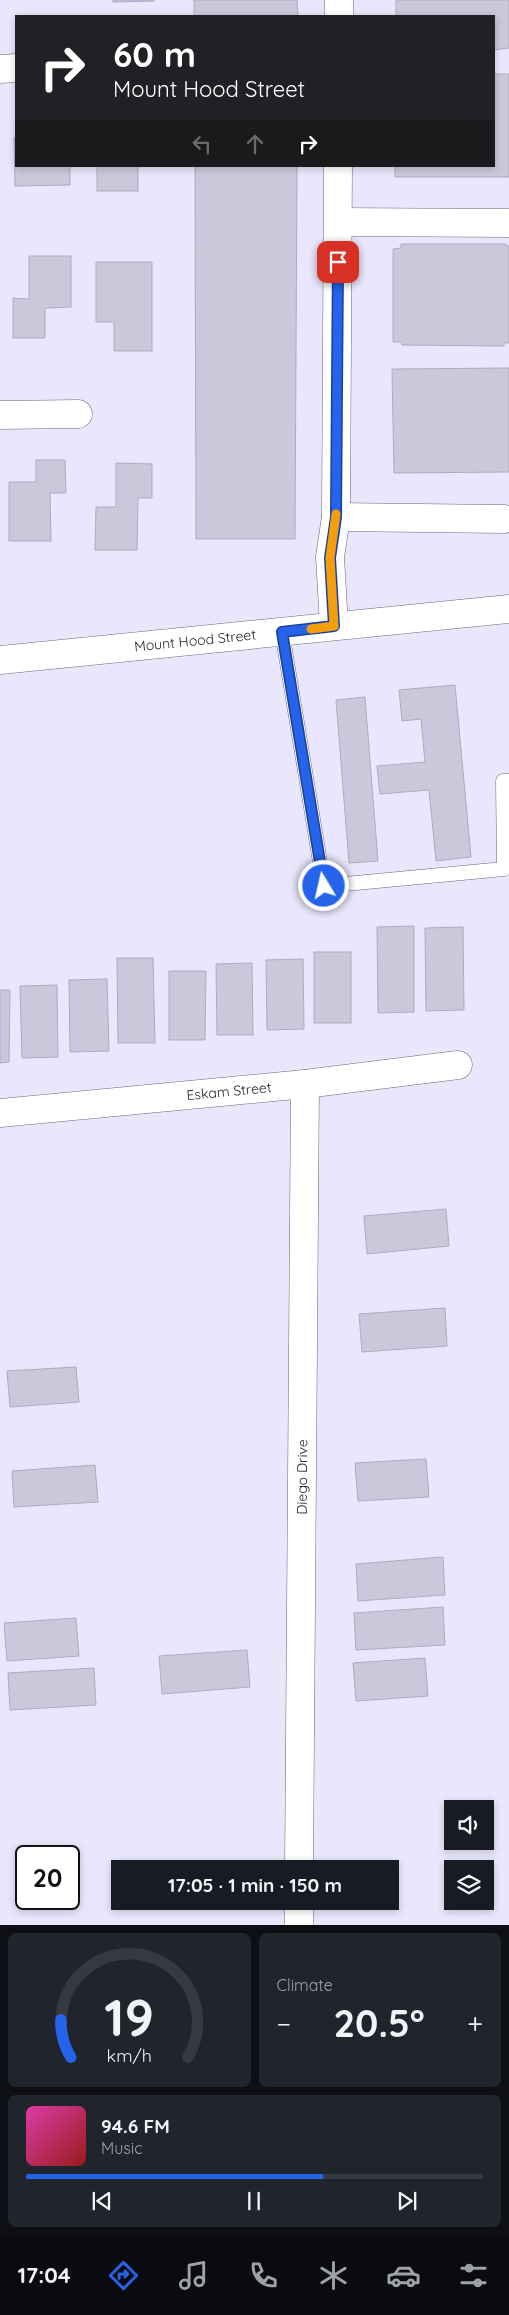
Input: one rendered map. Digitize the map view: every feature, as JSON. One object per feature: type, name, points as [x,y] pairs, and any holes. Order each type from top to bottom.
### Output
[{"type":"street","points":[[339,0],[339,15]]},
{"type":"street","points":[[0,68],[15,68]]},
{"type":"street","points":[[334,626],[330,558],[336,517],[338,167]]},
{"type":"street","points":[[338,222],[508,223]]},
{"type":"street","points":[[0,415],[78,414]]},
{"type":"street","points":[[336,517],[504,519]]},
{"type":"street","name":"Mount Hood Street","points":[[0,660],[509,609]]},
{"type":"street","name":"Eskam Street","points":[[0,1113],[305,1084],[458,1065]]},
{"type":"street","name":"Diego Drive","points":[[299,1860],[305,1084]]},
{"type":"street","points":[[299,1910],[299,1925]]},
{"type":"lane","points":[[282,632],[324,886],[504,869],[502,781],[509,781]]},
{"type":"building","points":[[113,0],[154,0],[154,1],[113,2]]},
{"type":"building","points":[[194,0],[297,0],[298,15],[194,15]]},
{"type":"building","points":[[396,0],[509,0],[509,48],[495,50],[495,15],[396,15]]},
{"type":"building","points":[[495,74],[509,74],[509,177],[395,177],[395,167],[495,167]]},
{"type":"building","points":[[14,138],[15,167],[70,167],[70,185],[15,186]]},
{"type":"building","points":[[97,167],[138,167],[138,191],[97,191]]},
{"type":"building","points":[[195,167],[297,167],[295,539],[196,539]]},
{"type":"building","points":[[401,244],[506,244],[506,246],[509,246],[509,343],[504,343],[504,346],[402,345],[402,342],[393,342],[393,249],[401,248]]},
{"type":"building","points":[[29,256],[71,256],[71,307],[45,308],[45,338],[13,338],[13,298],[29,299]]},
{"type":"building","points":[[96,262],[152,262],[152,351],[114,351],[114,322],[96,322]]},
{"type":"building","points":[[509,368],[509,472],[394,473],[392,369]]},
{"type":"building","points":[[36,460],[65,460],[66,493],[50,493],[51,541],[9,541],[9,482],[36,482]]},
{"type":"building","points":[[116,463],[152,464],[152,498],[138,498],[137,550],[95,550],[96,507],[116,507]]},
{"type":"building","points":[[455,685],[471,857],[436,861],[429,790],[380,794],[377,766],[425,762],[421,719],[402,721],[399,690]]},
{"type":"building","points":[[365,697],[378,861],[349,863],[336,700]]},
{"type":"building","points":[[414,926],[414,1012],[378,1013],[377,927]]},
{"type":"building","points":[[463,927],[464,1010],[426,1011],[425,928]]},
{"type":"building","points":[[314,952],[351,952],[351,1023],[314,1023]]},
{"type":"building","points":[[117,958],[153,958],[155,1043],[118,1043]]},
{"type":"building","points":[[303,959],[304,1029],[267,1030],[266,960]]},
{"type":"building","points":[[252,963],[253,1035],[217,1035],[216,964]]},
{"type":"building","points":[[169,971],[206,971],[205,1040],[169,1040]]},
{"type":"building","points":[[107,979],[109,1051],[70,1052],[69,980]]},
{"type":"building","points":[[57,985],[58,1057],[22,1058],[20,986]]},
{"type":"building","points":[[0,990],[10,990],[9,1062],[0,1063]]},
{"type":"building","points":[[446,1209],[449,1246],[367,1254],[364,1216]]},
{"type":"building","points":[[445,1308],[447,1346],[362,1352],[359,1314]]},
{"type":"building","points":[[76,1367],[79,1402],[10,1407],[7,1371]]},
{"type":"building","points":[[426,1459],[429,1497],[358,1501],[355,1463]]},
{"type":"building","points":[[95,1465],[98,1502],[14,1507],[12,1471]]},
{"type":"building","points":[[443,1557],[445,1595],[358,1601],[356,1564]]},
{"type":"building","points":[[443,1607],[445,1645],[356,1650],[354,1613]]},
{"type":"building","points":[[76,1618],[79,1656],[7,1661],[4,1623]]},
{"type":"building","points":[[247,1650],[250,1687],[162,1694],[159,1656]]},
{"type":"building","points":[[425,1658],[428,1696],[356,1701],[353,1663]]},
{"type":"building","points":[[94,1668],[96,1705],[10,1710],[8,1673]]},
{"type":"slow traffic","points":[[311,629],[334,626],[330,558],[336,514]]},
{"type":"route","points":[[324,886],[282,632],[334,626],[330,558],[336,517],[338,262]]}]
